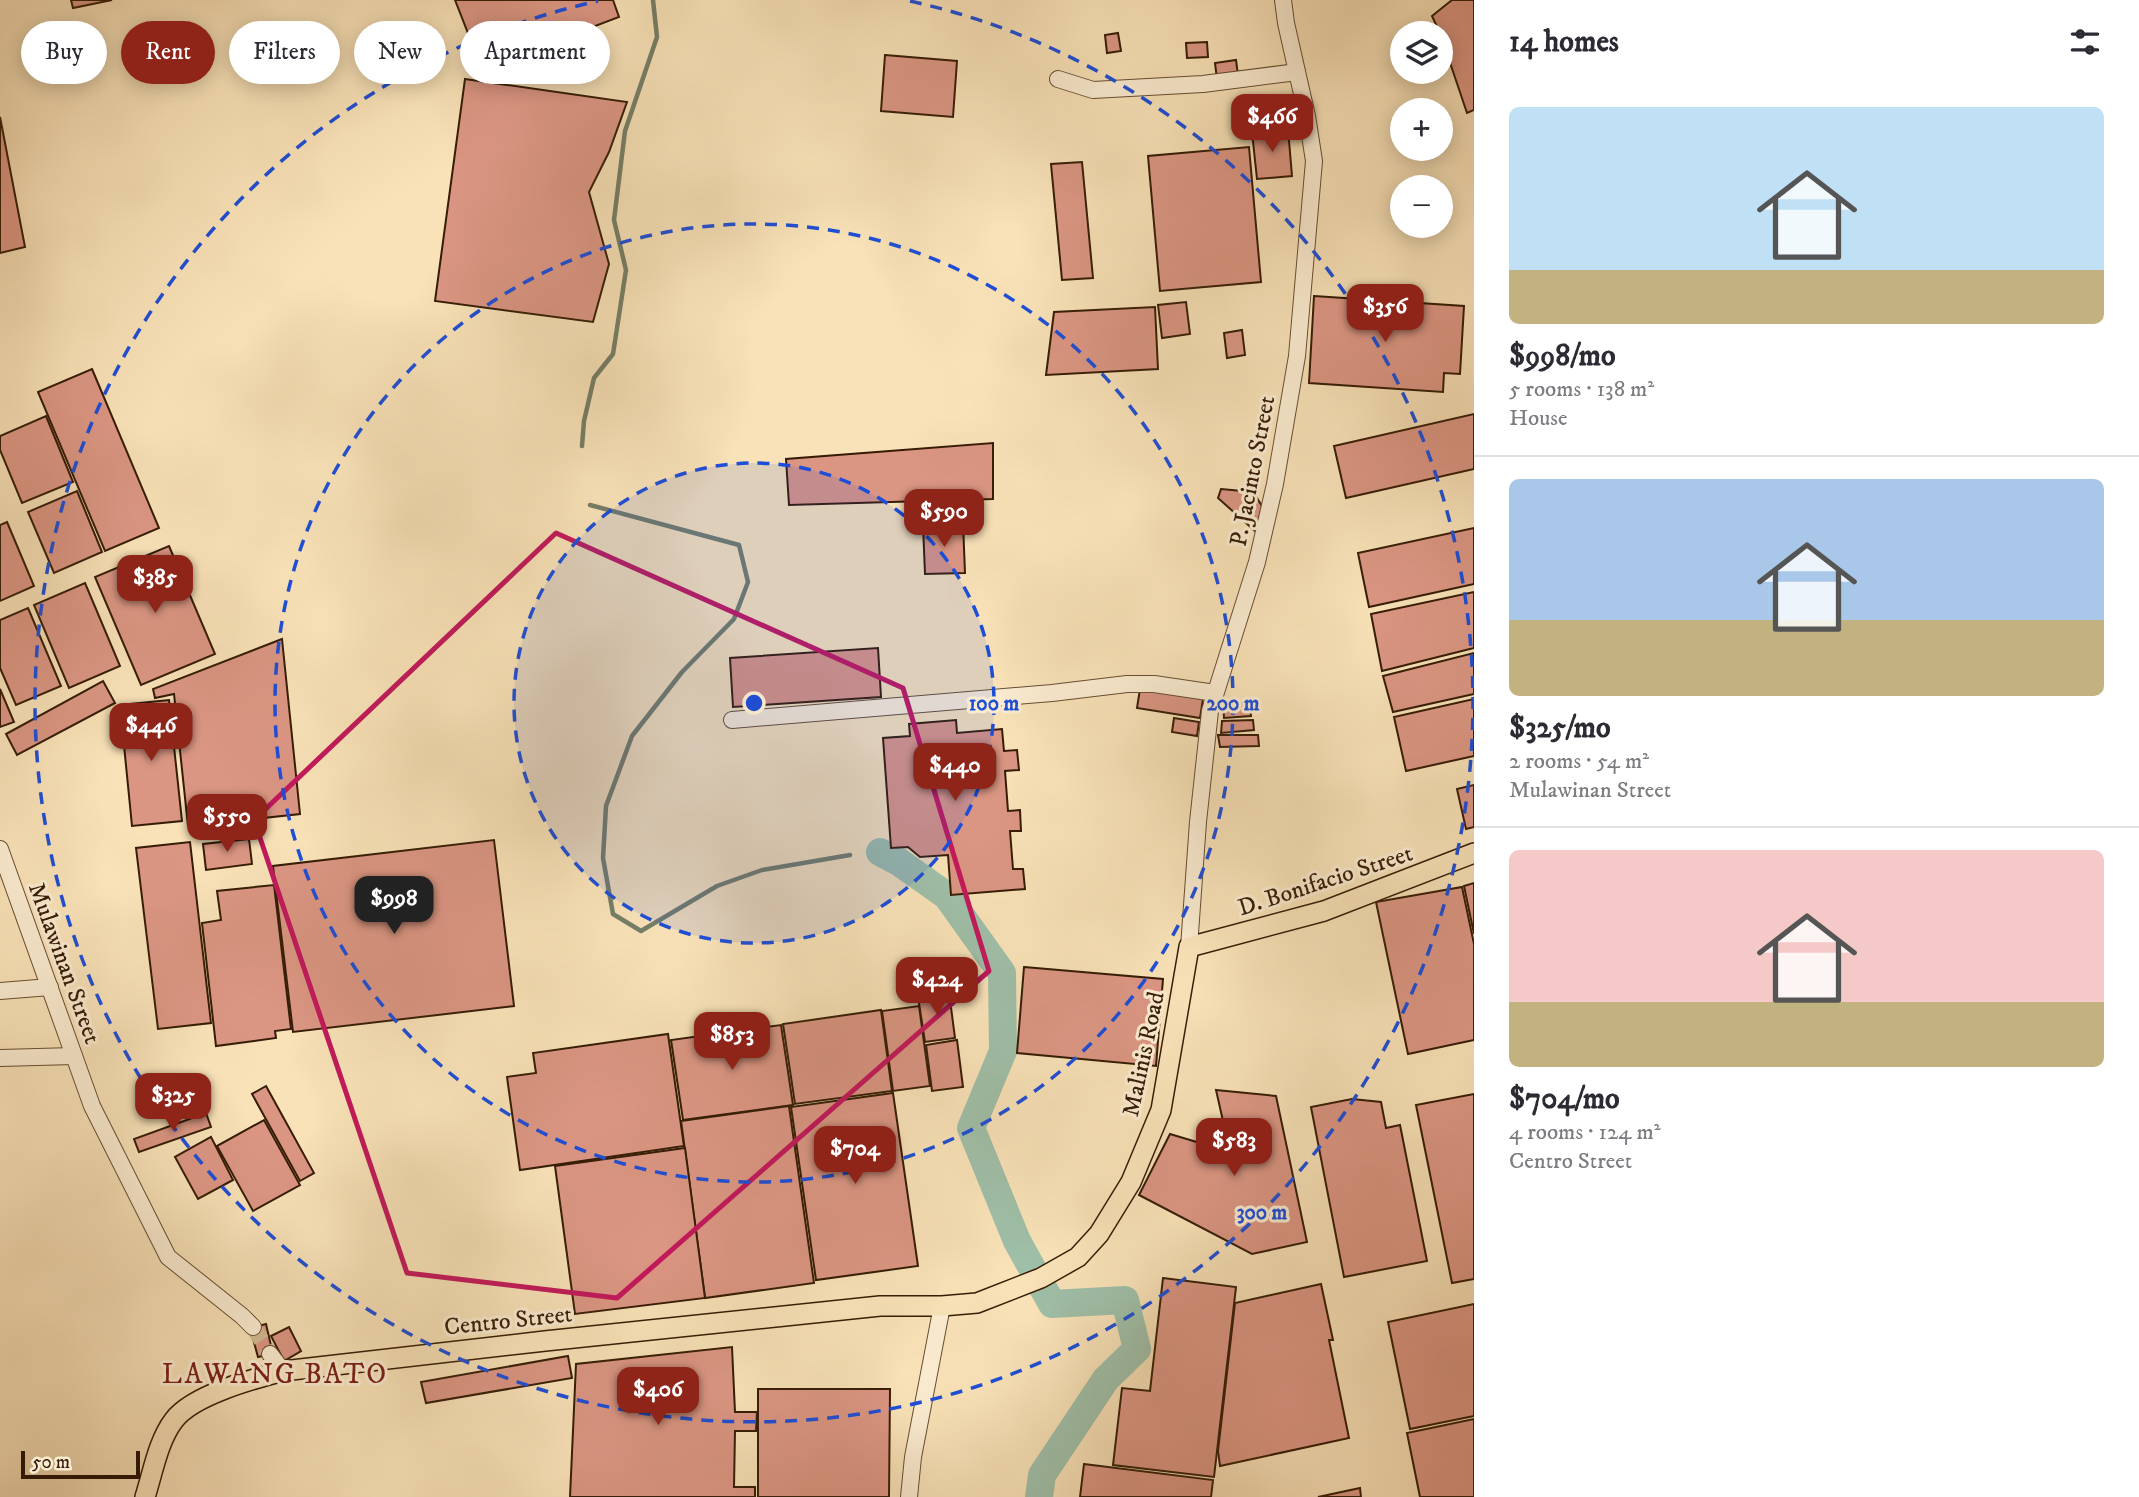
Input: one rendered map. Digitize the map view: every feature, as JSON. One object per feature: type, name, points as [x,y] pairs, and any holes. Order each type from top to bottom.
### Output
[{"type":"main road","name":"D. Bonifacio Street","points":[[1189,947],[1324,911],[1474,853]]},
{"type":"main road","name":"Malinis Road","points":[[942,1306],[978,1303],[1032,1282],[1078,1257],[1099,1234],[1131,1182],[1161,1110],[1189,947]]},
{"type":"main road","name":"Centro Street","points":[[145,1497],[166,1433],[185,1409],[255,1378],[283,1371],[531,1342],[880,1307],[942,1306]]},
{"type":"street","name":"P. Jacinto Street","points":[[1189,947],[1198,822],[1210,711],[1257,562],[1275,484],[1297,356],[1314,161],[1283,0]]},
{"type":"street","points":[[1058,79],[1093,90],[1203,84],[1297,72]]},
{"type":"street","points":[[732,720],[1052,693],[1127,684],[1154,684],[1215,693]]},
{"type":"street","name":"Mulawinan Street","points":[[0,849],[92,1106],[168,1257],[253,1327]]},
{"type":"street","points":[[0,991],[50,986]]},
{"type":"street","points":[[0,1058],[74,1056]]},
{"type":"street","points":[[909,1497],[913,1457],[942,1306]]},
{"type":"street","points":[[270,1354],[283,1371]]},
{"type":"highlighted area","points":[[556,533],[903,688],[989,971],[617,1298],[407,1273],[254,820]]},
{"type":"building","points":[[71,0],[112,0],[73,8]]},
{"type":"building","points":[[455,0],[613,0],[619,17],[608,21],[463,21]]},
{"type":"building","points":[[1452,0],[1474,0],[1474,110],[1467,113],[1453,72],[1453,21],[1434,21],[1432,16]]},
{"type":"building","points":[[1118,33],[1121,51],[1107,53],[1105,35]]},
{"type":"building","points":[[1207,42],[1208,57],[1187,58],[1186,43]]},
{"type":"building","points":[[885,55],[957,61],[953,117],[881,111]]},
{"type":"building","points":[[1236,60],[1238,75],[1217,79],[1215,63]]},
{"type":"building","points":[[464,84],[500,84],[627,102],[609,152],[589,192],[609,264],[593,322],[435,301]]},
{"type":"building","points":[[0,117],[25,247],[0,253]]},
{"type":"building","points":[[1288,129],[1292,176],[1257,179],[1252,132]]},
{"type":"building","points":[[1249,147],[1261,282],[1160,291],[1148,156]]},
{"type":"building","points":[[1082,162],[1093,278],[1062,280],[1051,164]]},
{"type":"building","points":[[1314,296],[1464,306],[1460,374],[1444,373],[1443,392],[1309,383]]},
{"type":"building","points":[[1186,302],[1190,334],[1162,338],[1158,305]]},
{"type":"building","points":[[1155,307],[1158,369],[1046,375],[1054,312]]},
{"type":"building","points":[[1242,330],[1245,355],[1227,358],[1224,333]]},
{"type":"building","points":[[92,369],[159,528],[105,551],[38,392]]},
{"type":"building","points":[[1474,414],[1474,469],[1346,498],[1334,446]]},
{"type":"building","points":[[46,416],[73,482],[22,503],[0,450],[0,436]]},
{"type":"building","points":[[993,443],[993,499],[789,505],[786,459]]},
{"type":"building","points":[[1221,489],[1253,492],[1262,506],[1256,532],[1218,498]]},
{"type":"building","points":[[77,491],[102,552],[54,573],[28,512]]},
{"type":"building","points":[[7,522],[34,586],[0,601],[0,525]]},
{"type":"building","points":[[963,523],[965,573],[925,574],[923,525]]},
{"type":"building","points":[[1474,528],[1474,584],[1369,607],[1358,553]]},
{"type":"building","points":[[169,546],[215,654],[141,685],[95,577]]},
{"type":"building","points":[[85,583],[120,666],[69,688],[34,605]]},
{"type":"building","points":[[1474,592],[1474,648],[1382,671],[1371,614]]},
{"type":"building","points":[[28,608],[61,686],[16,705],[0,668],[0,620]]},
{"type":"building","points":[[282,639],[300,814],[188,826],[174,694],[155,698],[153,689]]},
{"type":"building","points":[[878,648],[881,697],[733,707],[730,658]]},
{"type":"building","points":[[1474,653],[1474,694],[1393,712],[1383,676]]},
{"type":"building","points":[[103,681],[115,703],[17,755],[6,734]]},
{"type":"building","points":[[0,689],[14,722],[0,727]]},
{"type":"building","points":[[1140,689],[1203,699],[1200,718],[1137,708]]},
{"type":"building","points":[[1474,699],[1474,756],[1406,771],[1394,717]]},
{"type":"building","points":[[169,700],[182,821],[132,826],[120,705]]},
{"type":"building","points":[[1250,702],[1251,716],[1224,718],[1223,704]]},
{"type":"building","points":[[1174,718],[1199,722],[1197,736],[1172,732]]},
{"type":"building","points":[[956,720],[957,733],[1002,729],[1004,751],[1017,750],[1019,770],[1005,771],[1008,811],[1020,810],[1021,831],[1010,831],[1013,869],[1023,869],[1025,889],[951,895],[948,855],[920,857],[908,847],[891,848],[883,738],[910,736],[909,724]]},
{"type":"building","points":[[1253,720],[1254,730],[1221,733],[1222,721]]},
{"type":"building","points":[[1218,735],[1258,735],[1259,746],[1220,747]]},
{"type":"building","points":[[1474,785],[1474,827],[1466,829],[1457,789]]},
{"type":"building","points":[[249,839],[252,864],[206,870],[203,844]]},
{"type":"building","points":[[494,840],[514,1006],[293,1032],[273,866]]},
{"type":"building","points":[[190,842],[211,1023],[158,1029],[136,848]]},
{"type":"building","points":[[1474,883],[1474,934],[1464,886]]},
{"type":"building","points":[[274,885],[291,1029],[275,1031],[276,1038],[216,1046],[202,923],[221,920],[217,891]]},
{"type":"building","points":[[1462,887],[1474,944],[1474,1040],[1408,1054],[1376,902]]},
{"type":"building","points":[[1024,967],[1163,979],[1156,1066],[1017,1053]]},
{"type":"building","points":[[949,992],[955,1038],[925,1042],[918,997]]},
{"type":"building","points":[[919,1006],[930,1086],[893,1091],[882,1011]]},
{"type":"building","points":[[881,1010],[892,1091],[795,1104],[783,1024]]},
{"type":"building","points":[[781,1025],[793,1105],[683,1120],[671,1040]]},
{"type":"building","points":[[668,1034],[684,1146],[520,1170],[507,1077],[536,1073],[533,1053]]},
{"type":"building","points":[[957,1040],[963,1087],[932,1091],[926,1045]]},
{"type":"building","points":[[266,1086],[314,1173],[300,1181],[252,1094]]},
{"type":"building","points":[[1216,1090],[1276,1096],[1307,1242],[1252,1254],[1139,1195],[1170,1134],[1230,1152]]},
{"type":"building","points":[[893,1093],[918,1266],[816,1280],[791,1107]]},
{"type":"building","points":[[1474,1094],[1474,1279],[1452,1283],[1416,1105]]},
{"type":"building","points":[[1352,1099],[1381,1102],[1386,1128],[1400,1125],[1427,1261],[1344,1277],[1311,1107]]},
{"type":"building","points":[[789,1106],[814,1283],[705,1298],[681,1121]]},
{"type":"building","points":[[206,1113],[211,1127],[139,1152],[134,1139]]},
{"type":"building","points":[[264,1120],[300,1185],[253,1211],[217,1146]]},
{"type":"building","points":[[211,1137],[233,1180],[198,1199],[175,1157]]},
{"type":"building","points":[[685,1148],[705,1298],[575,1314],[555,1166]]},
{"type":"building","points":[[1163,1278],[1236,1287],[1214,1477],[1113,1465],[1122,1388],[1150,1391]]},
{"type":"building","points":[[1321,1284],[1333,1340],[1329,1340],[1349,1438],[1220,1466],[1218,1451],[1235,1303]]},
{"type":"building","points":[[1474,1304],[1474,1416],[1410,1429],[1388,1322]]},
{"type":"building","points":[[266,1324],[273,1354],[258,1357],[250,1328]]},
{"type":"building","points":[[289,1327],[301,1351],[284,1361],[271,1336]]},
{"type":"building","points":[[732,1347],[735,1412],[757,1412],[756,1431],[735,1431],[734,1487],[755,1487],[755,1497],[570,1497],[576,1364]]},
{"type":"building","points":[[568,1356],[572,1378],[426,1403],[421,1382]]},
{"type":"building","points":[[758,1389],[890,1389],[889,1497],[758,1497]]},
{"type":"building","points":[[1474,1419],[1474,1497],[1420,1497],[1407,1433]]},
{"type":"building","points":[[1084,1464],[1213,1480],[1211,1497],[1080,1497]]},
{"type":"building","points":[[1360,1488],[1361,1497],[1318,1497]]},
{"type":"waterway","points":[[582,446],[584,421],[594,378],[613,354],[626,270],[614,220],[625,131],[657,37],[653,0]]},
{"type":"waterway","points":[[590,505],[739,545],[748,582],[734,619],[682,672],[632,736],[606,806],[603,858],[613,914],[641,931],[717,886],[762,870],[850,855]]},
{"type":"waterway","points":[[880,852],[947,896],[1002,973],[1003,1051],[971,1128],[1017,1241],[1052,1304],[1125,1300],[1137,1349],[1106,1379],[1042,1475],[1039,1497]]},
{"type":"tunnel","points":[[253,1327],[270,1354]]},
{"type":"district","name":"LAWANG BATO","points":[[275,1373]]}]
